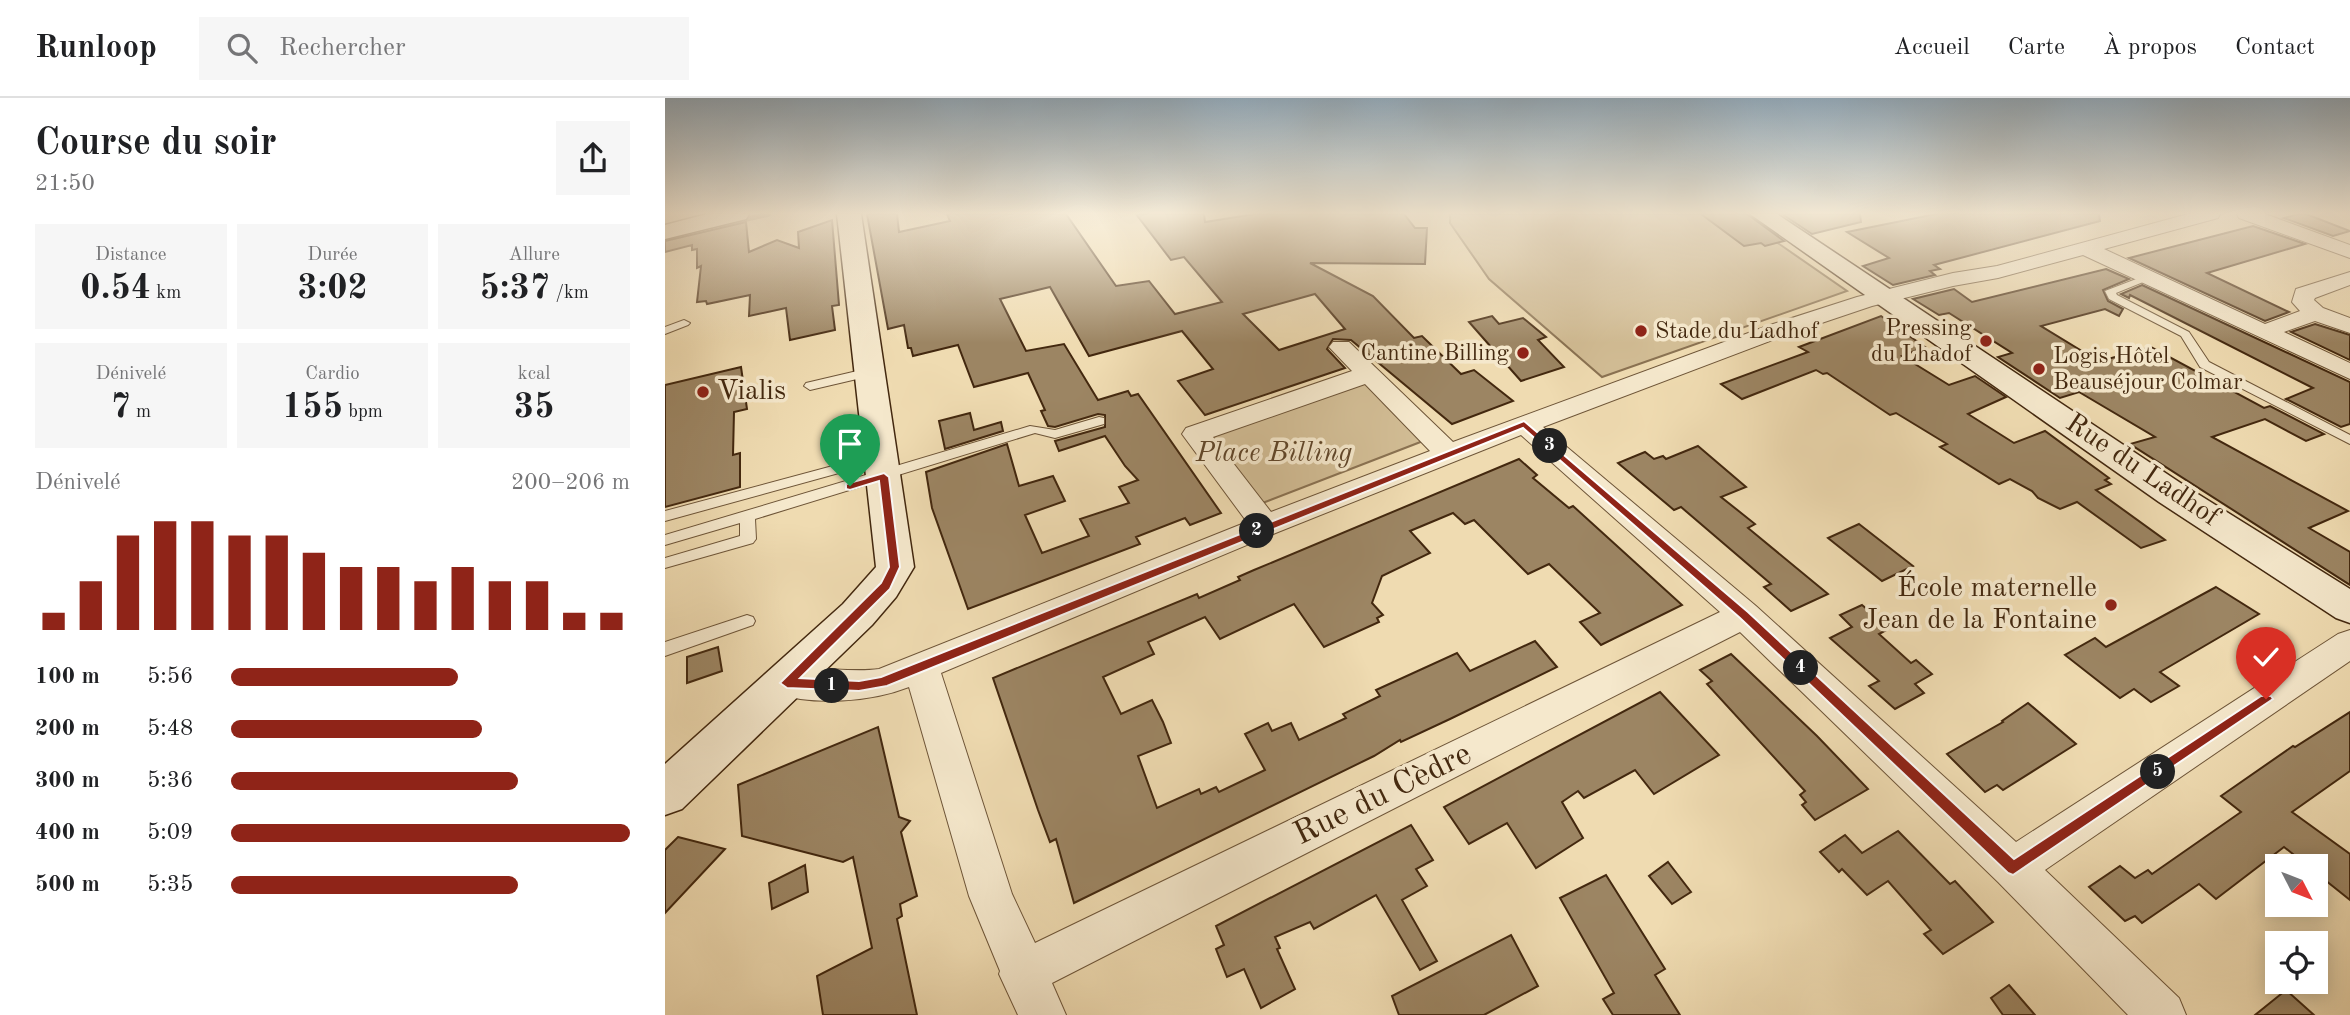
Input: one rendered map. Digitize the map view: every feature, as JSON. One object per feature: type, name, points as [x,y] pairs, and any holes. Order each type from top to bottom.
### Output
[{"type":"street","points":[[665,794],[787,683],[886,586],[895,567],[855,257]]},
{"type":"street","name":"Rue du Ladhof","points":[[1825,257],[2172,494],[2350,608]]},
{"type":"street","points":[[787,683],[859,686],[883,682],[1524,424],[1883,296],[2057,257]]},
{"type":"street","points":[[2103,257],[2350,372]]},
{"type":"street","points":[[2350,278],[2304,295],[2303,302],[2315,313],[2350,326]]},
{"type":"street","points":[[2264,332],[2315,313]]},
{"type":"street","points":[[1341,347],[1450,455]]},
{"type":"street","points":[[1196,433],[1369,374]]},
{"type":"street","points":[[1179,412],[1266,527]]},
{"type":"street","points":[[1524,424],[1744,615],[2013,868],[2162,1015]]},
{"type":"street","name":"Rue du Cèdre","points":[[1022,974],[1744,615]]},
{"type":"street","points":[[2013,868],[2350,643]]},
{"type":"street","points":[[921,667],[991,897],[1042,1015]]},
{"type":"lane","points":[[2148,278],[2110,291],[2113,297],[2185,334],[2204,364],[2350,440]]},
{"type":"lane","points":[[665,331],[684,323]]},
{"type":"lane","points":[[810,386],[870,372]]},
{"type":"lane","points":[[665,516],[883,469],[1035,429],[1055,434],[1099,421]]},
{"type":"lane","points":[[665,540],[747,516],[883,469]]},
{"type":"lane","points":[[665,563],[748,539],[747,516]]},
{"type":"lane","points":[[665,649],[747,621]]},
{"type":"green space","name":"Stade du Ladhof","points":[[1474,257],[1798,257],[1847,291],[1602,377],[1489,279]]},
{"type":"green space","name":"Place Billing","points":[[1364,381],[1423,441],[1260,504],[1210,434]]},
{"type":"building","points":[[697,257],[835,257],[839,305],[832,306],[835,330],[790,340],[786,308],[749,316],[750,295],[707,304],[706,301],[697,302],[701,266],[697,268]]},
{"type":"building","points":[[875,257],[1096,257],[1116,286],[1149,281],[1175,314],[1222,302],[1184,257],[1171,260],[1169,257],[1425,257],[1425,264],[1310,263],[1373,296],[1414,338],[1422,336],[1461,374],[1474,370],[1513,401],[1452,424],[1351,340],[1333,339],[1327,349],[1345,368],[1205,415],[1178,381],[1213,369],[1182,331],[1089,356],[1050,287],[1000,299],[1026,351],[1064,344],[1098,400],[1128,391],[1131,396],[1138,394],[1221,513],[1190,525],[1185,518],[1136,537],[1140,544],[968,609],[932,508],[926,472],[1007,444],[1019,486],[1053,476],[1065,501],[1025,515],[1042,553],[1089,536],[1080,519],[1129,503],[1119,487],[1138,480],[1105,436],[1059,451],[1055,441],[1105,427],[1105,415],[1098,414],[1055,427],[1048,426],[1041,411],[1045,410],[1028,373],[974,387],[958,345],[913,356],[911,348],[908,348],[904,325],[888,329]],"holes":[[[1315,294],[1345,329],[1279,350],[1243,314]]]},
{"type":"building","points":[[1887,257],[1965,257],[1934,265],[1940,269],[1930,271],[1935,275],[1893,285],[1863,266],[1889,258]]},
{"type":"building","points":[[2262,257],[2207,273],[2289,312],[2265,321],[2129,258]]},
{"type":"building","points":[[2106,269],[2129,279],[2103,290],[2108,301],[2123,309],[2119,316],[2105,309],[2041,326],[2095,359],[2103,356],[2108,359],[2151,347],[2264,408],[2270,406],[2324,434],[2306,441],[2265,419],[2212,437],[2348,511],[2309,528],[2350,552],[2350,585],[2130,444],[2155,437],[2079,392],[2060,398],[1998,357],[2012,353],[1949,313],[1939,315],[1913,299],[1954,289],[1972,302]]},
{"type":"building","points":[[2142,285],[2350,382],[2350,424],[2341,427],[2286,399],[2313,388],[2130,295],[2129,298],[2121,294]]},
{"type":"building","name":"Cantine Billing","points":[[1492,316],[1499,324],[1523,318],[1546,337],[1538,340],[1564,367],[1521,381],[1469,322]]},
{"type":"building","points":[[1881,316],[1925,347],[1902,356],[1949,385],[1975,376],[2006,397],[1968,414],[2014,443],[2045,431],[2109,478],[2105,480],[2111,484],[2096,490],[2165,540],[2141,548],[2077,502],[2060,509],[2010,479],[1999,484],[1940,447],[1947,444],[1896,413],[1890,415],[1827,373],[1816,370],[1742,399],[1721,384],[1808,352],[1799,347]]},
{"type":"building","points":[[2315,324],[2350,335],[2350,360],[2291,332]]},
{"type":"building","points":[[741,367],[747,409],[734,412],[733,455],[740,453],[740,487],[665,507],[665,385]]},
{"type":"building","points":[[970,413],[974,430],[1001,422],[1003,431],[945,449],[939,421]]},
{"type":"building","points":[[1698,446],[1746,487],[1721,497],[1755,524],[1748,528],[1828,594],[1791,611],[1764,587],[1771,584],[1681,507],[1674,510],[1618,463],[1645,452],[1654,459],[1663,456],[1666,459]]},
{"type":"building","points":[[1519,459],[1537,475],[1533,478],[1569,508],[1573,506],[1682,605],[1601,645],[1580,622],[1600,613],[1549,564],[1528,574],[1474,520],[1465,524],[1453,513],[1410,531],[1430,553],[1382,576],[1372,603],[1383,615],[1377,618],[1379,622],[1324,647],[1294,604],[1220,639],[1205,617],[1148,642],[1154,654],[1103,677],[1121,714],[1152,700],[1163,722],[1171,743],[1138,756],[1157,808],[1199,789],[1201,794],[1216,787],[1219,792],[1265,770],[1245,734],[1268,723],[1272,731],[1291,723],[1299,740],[1346,718],[1343,714],[1380,696],[1376,690],[1457,653],[1470,671],[1535,641],[1557,667],[1401,742],[1400,740],[1374,756],[1074,903],[1056,839],[1050,842],[993,678],[1197,594],[1199,598],[1240,580],[1238,577],[1254,570]]},
{"type":"building","points":[[1859,524],[1913,566],[1882,581],[1828,538]]},
{"type":"building","points":[[2216,587],[2259,614],[2160,672],[2179,686],[2151,702],[2134,689],[2120,698],[2065,655],[2095,638],[2106,647]]},
{"type":"building","points":[[1862,605],[1890,628],[1879,634],[1911,663],[1916,660],[1932,674],[1915,684],[1924,693],[1895,709],[1869,686],[1879,681],[1830,638],[1852,627],[1840,615]]},
{"type":"building","points":[[718,647],[722,671],[687,683],[687,657]]},
{"type":"building","points":[[1731,654],[1868,789],[1815,820],[1802,805],[1806,802],[1800,795],[1805,791],[1707,684],[1712,681],[1700,670]]},
{"type":"building","points":[[1660,692],[1719,755],[1654,794],[1635,770],[1584,798],[1578,791],[1562,802],[1583,838],[1536,868],[1507,823],[1469,844],[1444,807]]},
{"type":"building","points":[[2028,703],[2076,744],[2003,790],[1997,785],[1985,792],[1947,754],[2003,722]]},
{"type":"building","points":[[2350,712],[2350,771],[2292,812],[2350,854],[2350,900],[2328,882],[2328,854],[2293,854],[2284,847],[2275,854],[2265,854],[2265,862],[2216,899],[2199,884],[2142,923],[2135,916],[2125,921],[2089,887],[2120,866],[2135,878],[2148,870],[2152,874],[2241,812],[2221,796]]},
{"type":"building","points":[[878,727],[899,817],[910,821],[901,832],[917,896],[900,904],[902,916],[897,919],[917,1015],[823,1015],[817,976],[872,948],[853,857],[843,862],[742,836],[738,785]]},
{"type":"building","points":[[1411,825],[1433,860],[1416,869],[1427,886],[1402,900],[1437,961],[1420,970],[1376,895],[1314,929],[1310,922],[1275,937],[1280,948],[1277,949],[1295,989],[1261,1008],[1244,969],[1227,977],[1216,949],[1224,945],[1216,926]]},
{"type":"building","points":[[1898,831],[1950,884],[1955,881],[1993,922],[1943,954],[1924,934],[1931,930],[1888,881],[1867,895],[1842,869],[1839,872],[1820,852],[1845,835],[1862,853]]},
{"type":"building","points":[[678,837],[725,849],[665,913],[665,850]]},
{"type":"building","points":[[1668,862],[1691,892],[1672,904],[1649,876]]},
{"type":"building","points":[[805,865],[808,892],[772,909],[769,883]]},
{"type":"building","points":[[1606,875],[1665,969],[1655,975],[1680,1015],[1613,1015],[1603,999],[1614,993],[1560,898]]},
{"type":"building","points":[[1511,935],[1538,986],[1484,1015],[1399,1015],[1392,996]]},
{"type":"building","points":[[2009,985],[2035,1015],[2003,1015],[1991,998]]},
{"type":"building","points":[[2281,994],[2290,994],[2314,1015],[2255,1015]]},
{"type":"place","name":"Stade du Ladhof","points":[[1641,331]]},
{"type":"place","name":"Pressing du Lhadof","points":[[1986,341]]},
{"type":"place","name":"Cantine Billing","points":[[1523,353]]},
{"type":"place","name":"Logis Hôtel Beauséjour Colmar","points":[[2039,369]]},
{"type":"place","name":"Vialis","points":[[703,392]]},
{"type":"place","name":"École maternelle Jean de la Fontaine","points":[[2111,605]]},
{"type":"route","points":[[850,486],[884,477],[895,567],[886,586],[787,683],[859,686],[883,682],[1524,424],[1744,615],[2013,868],[2266,699]]}]
